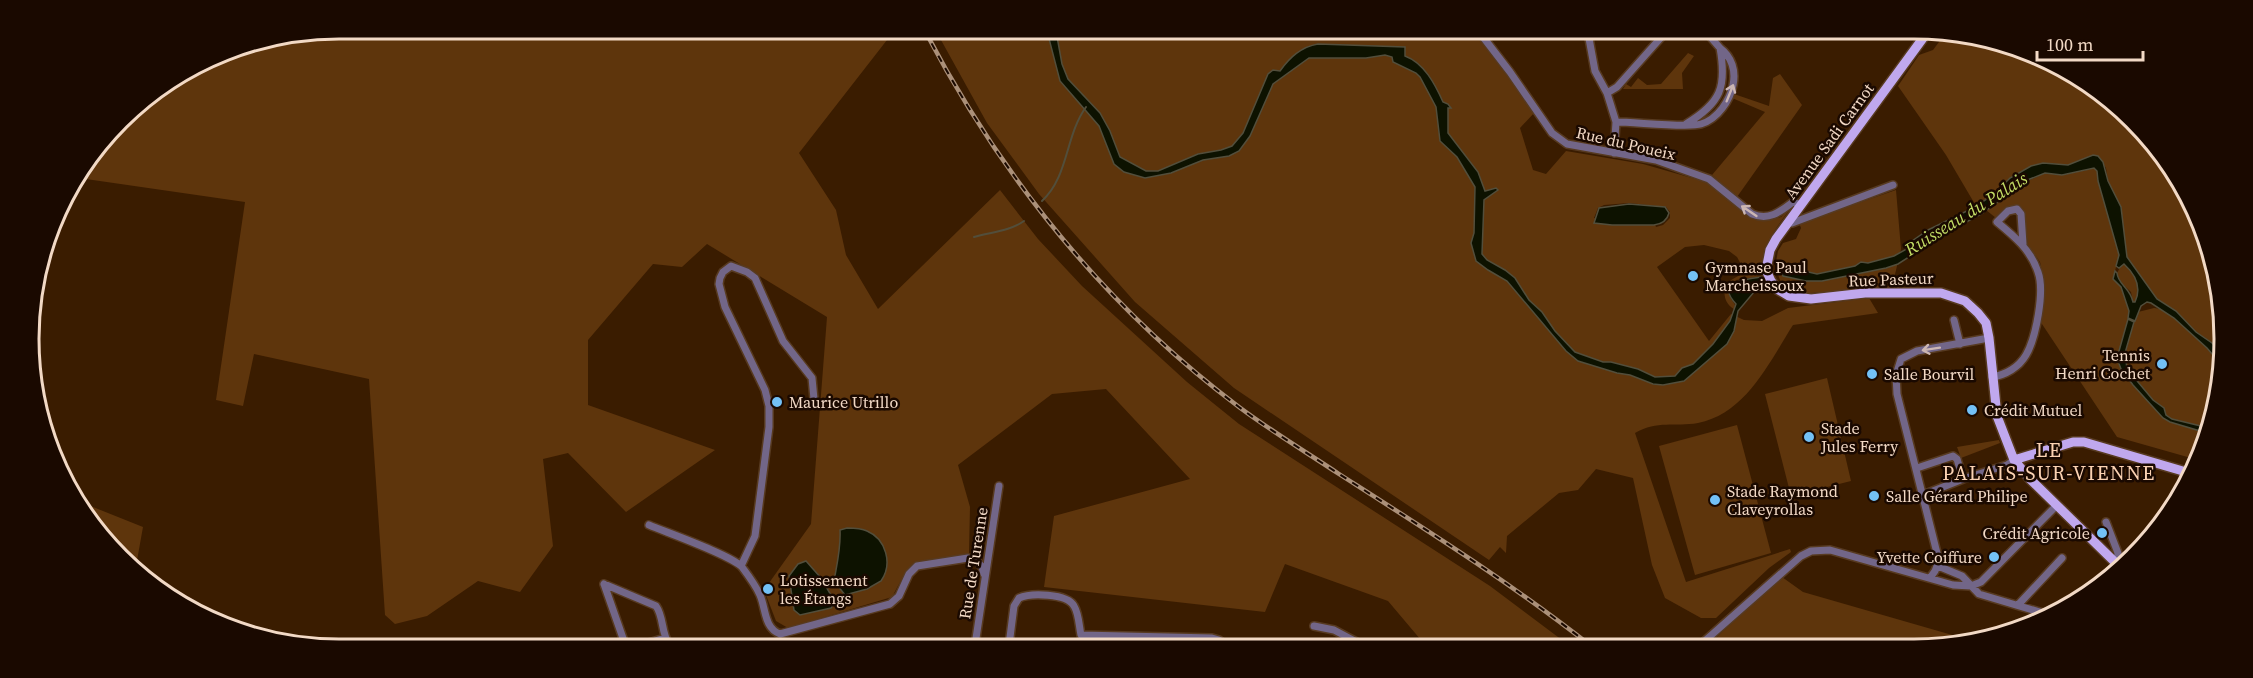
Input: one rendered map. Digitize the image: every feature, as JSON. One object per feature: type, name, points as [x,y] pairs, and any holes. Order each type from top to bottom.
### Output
[{"type":"main road","name":"Avenue Sadi Carnot","points":[[1766,270],[1770,250],[1788,223],[1922,39]]},
{"type":"main road","name":"Rue Pasteur","points":[[1766,270],[1778,289],[1789,296],[1800,299],[1865,293],[1941,292],[1965,301],[1986,323],[1997,416],[2014,460]]},
{"type":"main road","points":[[2115,562],[2056,506],[2014,460],[2073,442],[2084,442],[2183,471]]},
{"type":"street","name":"Rue du Poueix","points":[[1485,39],[1552,133],[1567,144],[1656,160],[1709,179],[1752,214],[1758,216],[1765,217],[1778,213],[1793,202],[1801,205]]},
{"type":"street","points":[[1589,39],[1595,71],[1607,93],[1617,122],[1614,153]]},
{"type":"street","points":[[1607,93],[1617,87],[1660,39]]},
{"type":"street","points":[[1617,122],[1701,124],[1713,117],[1731,95],[1734,80],[1733,67],[1728,54],[1712,39]]},
{"type":"street","points":[[1686,124],[1704,113],[1719,96],[1724,69],[1720,48]]},
{"type":"street","points":[[1788,223],[1893,185]]},
{"type":"street","points":[[1992,377],[2006,375],[2026,355],[2038,314],[2040,282],[2038,272],[2023,244],[1997,222],[2008,211],[2017,209],[2021,214],[2023,244]]},
{"type":"street","points":[[741,566],[755,536],[769,427],[769,406],[765,390],[725,307],[719,284],[723,272],[731,266],[755,278],[783,341],[812,378],[814,399]]},
{"type":"street","points":[[1954,320],[1960,344]]},
{"type":"street","points":[[1930,578],[1939,561],[1897,394],[1896,375],[1901,359],[1917,351],[1989,338]]},
{"type":"street","points":[[1917,468],[1953,456],[1957,459],[1963,479]]},
{"type":"street","points":[[1923,495],[2007,465],[2014,460]]},
{"type":"street","name":"Rue de Turenne","points":[[976,639],[999,486]]},
{"type":"street","points":[[1707,639],[1801,556],[1811,551],[1830,550],[1953,585],[1971,586],[1987,577],[2056,506]]},
{"type":"street","points":[[2106,522],[2118,559]]},
{"type":"street","points":[[649,525],[729,558],[741,566],[759,594],[769,625],[773,631],[780,634],[890,604],[899,596],[909,574],[917,566],[968,558],[976,561],[982,567],[984,574]]},
{"type":"street","points":[[2018,605],[2062,558]]},
{"type":"street","points":[[1938,566],[1962,576],[1979,594],[2039,612]]},
{"type":"street","points":[[623,639],[604,584],[656,606],[666,639]]},
{"type":"street","points":[[1010,639],[1014,606],[1019,598],[1027,594],[1064,597],[1070,601],[1075,607],[1081,639]]},
{"type":"street","points":[[1314,626],[1334,630],[1351,639]]},
{"type":"street","points":[[1081,635],[1216,639]]},
{"type":"shaded area","points":[[339,39],[888,39],[799,153],[836,210],[846,255],[878,309],[1000,190],[1038,239],[1082,286],[1187,382],[1239,424],[1490,586],[1561,639],[1420,639],[1388,601],[1285,564],[1265,612],[1044,587],[1054,516],[1190,479],[1106,389],[1052,394],[958,465],[970,507],[969,554],[915,564],[905,573],[892,597],[788,628],[776,621],[764,590],[811,524],[827,317],[707,244],[682,267],[653,264],[588,340],[588,405],[715,450],[626,512],[568,453],[543,459],[553,546],[520,592],[478,581],[427,616],[395,624],[385,615],[369,379],[254,354],[243,406],[216,400],[245,202],[86,179],[113,141],[156,101],[206,70],[243,55],[280,45]]},
{"type":"shaded area","points":[[940,39],[1480,39],[1535,112],[1520,128],[1533,170],[1546,174],[1566,151],[1643,164],[1706,182],[1755,219],[1767,220],[1781,217],[1791,208],[1774,231],[1766,248],[1763,276],[1736,280],[1730,286],[1730,297],[1735,305],[1734,309],[1725,298],[1726,283],[1745,272],[1737,257],[1729,251],[1704,245],[1685,247],[1657,267],[1709,341],[1731,314],[1744,320],[1762,321],[1788,308],[1869,298],[1878,313],[1793,325],[1755,384],[1730,409],[1715,418],[1698,423],[1659,425],[1635,433],[1686,582],[1790,549],[1791,552],[1769,568],[1716,618],[1701,618],[1665,598],[1652,565],[1633,478],[1596,469],[1578,490],[1559,493],[1507,536],[1506,553],[1500,547],[1489,560],[1234,388],[1135,302],[1039,194],[987,123]],"holes":[[[1629,203],[1666,207],[1670,212],[1670,218],[1663,225],[1656,227],[1655,224],[1594,218],[1598,208],[1604,205]]]},
{"type":"shaded area","points":[[1940,41],[1992,49],[2029,62],[2064,79],[2112,113],[2140,141],[2174,189],[2191,224],[2204,261],[2213,319],[2213,359],[2208,398],[2204,417],[2189,458],[2117,437],[2040,321],[2044,281],[2040,262],[2028,245],[2023,209],[2008,208],[1996,218],[1986,210],[1999,201],[2008,190],[2045,173],[2063,175],[2095,168],[2119,255],[2113,279],[2121,287],[2130,314],[2154,308],[2175,311],[2157,299],[2133,302],[2131,292],[2118,280],[2117,273],[2126,257],[2121,207],[2108,181],[2106,168],[2098,156],[2093,155],[2068,165],[2043,163],[2010,178],[1993,195],[1976,206],[1946,155],[1898,86],[1919,55],[1933,50]]},
{"type":"shaded area","points":[[1688,53],[1694,56],[1682,73],[1683,89],[1623,89],[1626,84],[1631,87],[1638,78],[1647,85],[1661,84]]},
{"type":"shaded area","points":[[1780,74],[1802,105],[1737,197],[1712,175],[1765,112],[1732,98],[1734,94],[1769,106],[1773,78]]},
{"type":"shaded area","points":[[1896,190],[1901,249],[1892,287],[1798,294],[1782,285],[1775,267],[1778,251],[1783,243],[1796,239],[1801,228],[1799,223]]},
{"type":"shaded area","name":"Stade Jules Ferry","points":[[1827,378],[1851,481],[1791,496],[1765,394]]},
{"type":"shaded area","name":"Stade Raymond Claveyrollas","points":[[1737,425],[1771,553],[1695,575],[1659,446]]},
{"type":"shaded area","points":[[1999,440],[2000,443],[1961,458],[1957,447]]},
{"type":"shaded area","points":[[90,506],[143,527],[137,561],[113,537]]},
{"type":"shaded area","points":[[1782,577],[1803,592],[1955,636],[1914,639],[1715,639]]},
{"type":"water","points":[[1049,39],[1057,39],[1062,64],[1068,79],[1100,113],[1120,157],[1146,171],[1158,171],[1198,154],[1232,146],[1243,133],[1268,74],[1273,70],[1280,71],[1301,50],[1318,44],[1405,47],[1405,56],[1423,69],[1443,102],[1451,108],[1448,108],[1448,133],[1478,172],[1485,191],[1496,188],[1498,190],[1484,200],[1482,254],[1487,260],[1515,278],[1529,300],[1575,352],[1603,362],[1638,369],[1655,377],[1675,376],[1682,368],[1693,364],[1713,344],[1730,321],[1736,304],[1730,297],[1730,286],[1761,277],[1764,285],[1754,292],[1738,311],[1734,331],[1727,344],[1684,381],[1663,385],[1653,384],[1630,375],[1578,361],[1566,351],[1507,281],[1476,261],[1471,243],[1474,233],[1475,187],[1457,157],[1440,141],[1436,107],[1420,77],[1393,62],[1392,57],[1385,55],[1366,58],[1309,58],[1273,84],[1250,136],[1239,151],[1229,156],[1203,160],[1171,173],[1145,178],[1124,172],[1114,164],[1099,126],[1060,81]]},
{"type":"water","name":"Ruisseau du Palais","points":[[2093,155],[2098,156],[2103,162],[2108,181],[2121,207],[2127,257],[2157,299],[2176,311],[2196,332],[2214,345],[2213,355],[2174,318],[2151,303],[2147,302],[2141,306],[2135,321],[2128,318],[2129,311],[2121,287],[2113,279],[2115,271],[2133,302],[2137,297],[2138,286],[2132,272],[2124,264],[2119,268],[2116,266],[2119,255],[2097,171],[2094,168],[2062,175],[2045,173],[2025,181],[2008,190],[1999,201],[1981,214],[1948,232],[1947,229],[1952,226],[1945,227],[1926,240],[1939,235],[1940,237],[1898,264],[1886,268],[1822,281],[1806,281],[1783,276],[1781,271],[1791,268],[1817,274],[1894,256],[1905,250],[1912,241],[1928,230],[1973,208],[1993,195],[2010,178],[2031,166],[2043,163],[2068,165]]},
{"type":"water","points":[[1629,204],[1665,207],[1669,213],[1664,222],[1654,225],[1594,223],[1599,208]]},
{"type":"water","points":[[2128,319],[2134,322],[2125,353],[2127,369],[2153,400],[2164,408],[2166,415],[2172,419],[2201,426],[2199,431],[2163,418],[2121,369],[2118,361]]},
{"type":"water","points":[[862,529],[874,535],[886,553],[887,567],[881,581],[867,589],[845,595],[834,581],[840,530]]},
{"type":"water","points":[[806,561],[821,578],[835,602],[831,608],[800,615],[794,610],[789,576],[798,564]]},
{"type":"waterway","points":[[1042,201],[1057,180],[1074,130],[1086,107]]},
{"type":"waterway","points":[[974,237],[1007,229],[1024,221]]},
{"type":"railway","points":[[929,39],[988,138],[1023,188],[1061,237],[1145,327],[1190,368],[1251,416],[1467,557],[1582,639]]},
{"type":"place","name":"Gymnase Paul Marcheissoux","points":[[1693,276]]},
{"type":"place","name":"Tennis Henri Cochet","points":[[2162,364]]},
{"type":"place","name":"Salle Bourvil","points":[[1872,374]]},
{"type":"place","name":"Maurice Utrillo","points":[[777,402]]},
{"type":"place","name":"Crédit Mutuel","points":[[1972,410]]},
{"type":"place","name":"Stade Jules Ferry","points":[[1809,437]]},
{"type":"place","name":"Salle Gérard Philipe","points":[[1874,496]]},
{"type":"place","name":"Stade Raymond Claveyrollas","points":[[1715,500]]},
{"type":"place","name":"Crédit Agricole","points":[[2102,533]]},
{"type":"place","name":"Yvette Coiffure","points":[[1994,557]]},
{"type":"place","name":"Lotissement les Étangs","points":[[768,589]]},
{"type":"district","name":"LE PALAIS-SUR-VIENNE","points":[[2049,462]]}]
